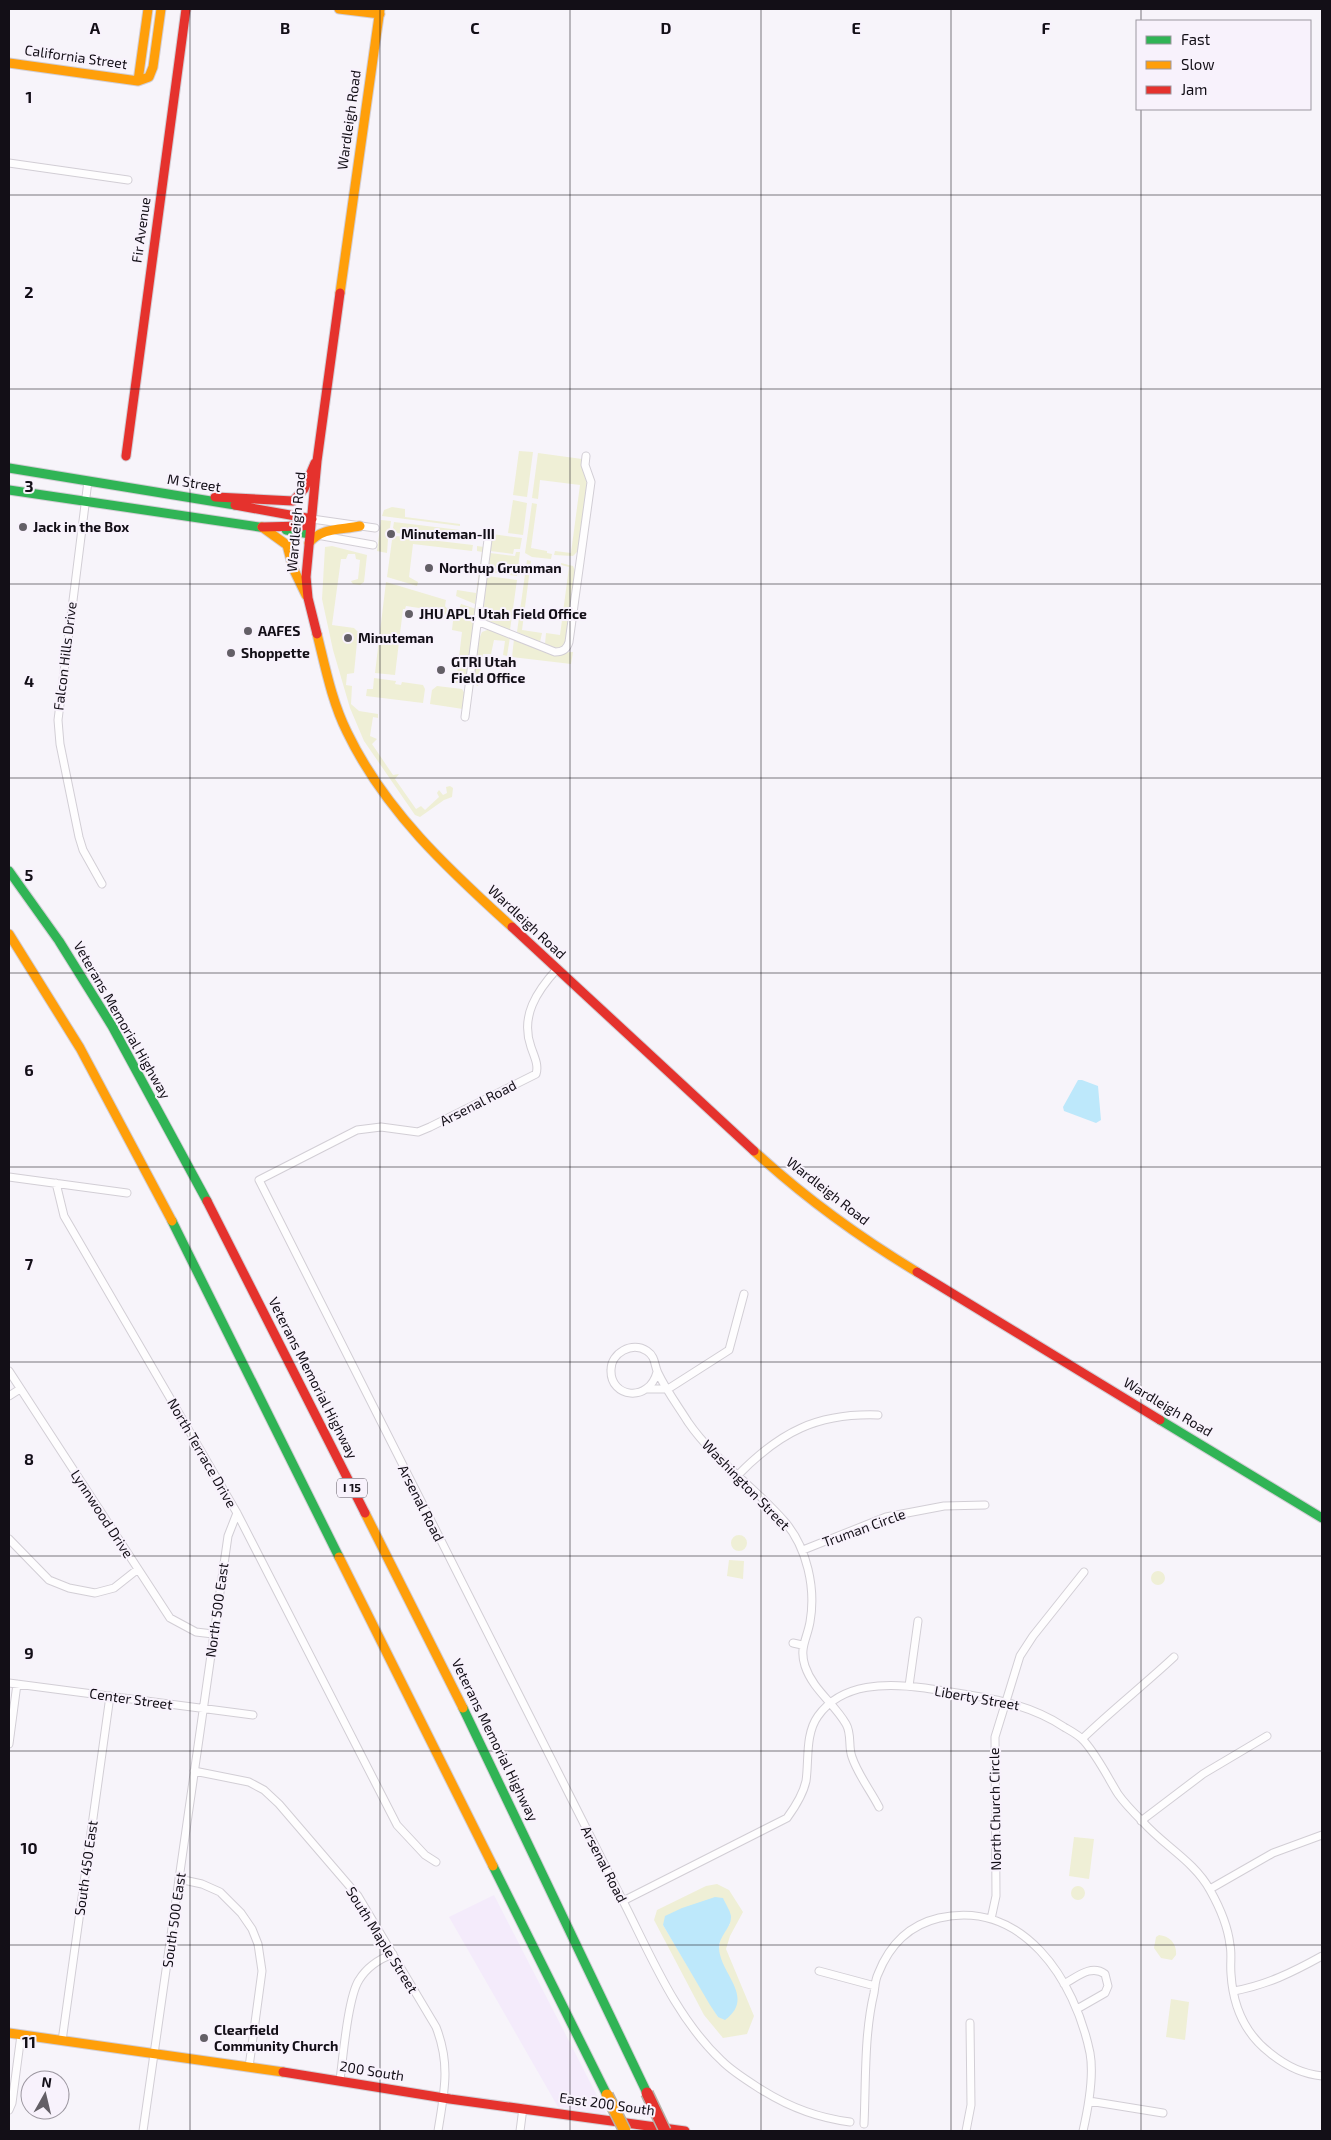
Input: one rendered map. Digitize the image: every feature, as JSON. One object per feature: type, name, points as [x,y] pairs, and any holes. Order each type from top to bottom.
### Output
[{"type":"main road","points":[[148,9],[138,81],[149,77],[153,67],[161,9]]},
{"type":"main road","name":"Fir Avenue","points":[[126,456],[186,9]]},
{"type":"main road","points":[[339,9],[380,11]]},
{"type":"main road","name":"Wardleigh Road","points":[[380,11],[317,460],[311,537],[306,569],[308,598],[338,712],[352,743],[377,783],[422,843],[767,1163],[819,1206],[867,1241],[1322,1518]]},
{"type":"main road","name":"California Street","points":[[9,63],[138,81]]},
{"type":"main road","points":[[192,497],[235,497],[293,501],[303,494],[308,475],[317,460]]},
{"type":"main road","name":"M Street","points":[[9,468],[192,497],[312,519]]},
{"type":"main road","points":[[9,490],[262,527],[311,537],[323,530],[348,529],[360,526]]},
{"type":"main road","points":[[262,527],[303,526],[307,525],[312,519]]},
{"type":"main road","points":[[262,527],[278,537],[287,546],[292,568],[308,598]]},
{"type":"main road","points":[[9,863],[30,899]]},
{"type":"main road","name":"Veterans Memorial Highway","points":[[9,871],[30,899],[112,1026],[209,1205],[472,1725],[665,2131]]},
{"type":"main road","points":[[9,934],[80,1048],[161,1198],[625,2131]]},
{"type":"main road","points":[[9,949],[51,1000]]},
{"type":"main road","name":"200 South","points":[[9,2033],[340,2080],[443,2098],[523,2108]]},
{"type":"main road","name":"East 200 South","points":[[523,2108],[685,2131]]},
{"type":"street","points":[[9,163],[128,180]]},
{"type":"street","points":[[478,621],[555,652],[566,648],[569,642],[591,482],[585,465],[586,456]]},
{"type":"street","name":"Falcon Hills Drive","points":[[88,482],[58,720],[60,744],[79,836],[83,850],[102,884]]},
{"type":"street","name":"M Street","points":[[312,519],[376,528]]},
{"type":"street","points":[[465,717],[489,532]]},
{"type":"street","points":[[311,537],[373,545]]},
{"type":"street","name":"Arsenal Road","points":[[557,969],[537,994],[527,1022],[528,1040],[537,1065],[536,1074],[418,1132],[381,1127],[357,1130],[259,1180],[623,1901],[682,2014],[722,2062],[754,2084],[792,2107],[836,2120],[850,2122]]},
{"type":"street","points":[[9,1177],[127,1193]]},
{"type":"street","name":"North Terrace Drive","points":[[56,1183],[64,1216],[237,1513],[397,1825],[425,1855],[436,1862]]},
{"type":"street","points":[[668,1389],[729,1350],[744,1294]]},
{"type":"street","name":"Washington Street","points":[[668,1389],[648,1389],[641,1393],[632,1394],[620,1389],[613,1381],[611,1370],[614,1359],[620,1352],[629,1348],[641,1348],[653,1356],[657,1372],[694,1429],[786,1524],[803,1550],[810,1587],[810,1623],[802,1645]]},
{"type":"street","name":"Lynnwood Drive","points":[[9,1371],[170,1618],[196,1632],[213,1634]]},
{"type":"street","points":[[648,1389],[655,1381],[657,1372]]},
{"type":"street","points":[[9,1396],[20,1389]]},
{"type":"street","points":[[738,1475],[772,1444],[793,1431],[818,1422],[853,1414],[878,1415]]},
{"type":"street","name":"Truman Circle","points":[[803,1550],[886,1517],[944,1506],[985,1505]]},
{"type":"street","name":"North 500 East","points":[[203,1708],[228,1536],[237,1513]]},
{"type":"street","points":[[9,1539],[49,1580],[69,1588],[95,1593],[114,1588],[138,1570]]},
{"type":"street","name":"North Church Circle","points":[[991,1919],[996,1896],[994,1737],[1020,1656],[1033,1636],[1084,1572]]},
{"type":"street","points":[[909,1686],[918,1621]]},
{"type":"street","points":[[793,1643],[802,1645],[805,1665],[815,1687],[847,1725],[852,1758],[880,1807]]},
{"type":"street","points":[[1082,1739],[1110,1712],[1139,1690],[1174,1657]]},
{"type":"street","name":"Center Street","points":[[9,1682],[253,1715]]},
{"type":"street","points":[[9,1744],[18,1684]]},
{"type":"street","name":"Liberty Street","points":[[623,1901],[787,1818],[798,1801],[805,1783],[810,1734],[817,1716],[845,1694],[861,1688],[883,1685],[909,1686],[1006,1701],[1046,1715],[1082,1739],[1094,1754],[1120,1796],[1141,1821],[1188,1861],[1210,1889],[1222,1917],[1230,1944],[1231,1976],[1236,2008],[1242,2021],[1258,2043],[1281,2062],[1307,2074],[1322,2076]]},
{"type":"street","name":"South 450 East","points":[[62,2041],[110,1696]]},
{"type":"street","name":"South 500 East","points":[[143,2131],[203,1708]]},
{"type":"street","points":[[1141,1821],[1203,1774],[1267,1736]]},
{"type":"street","name":"South Maple Street","points":[[194,1771],[249,1782],[264,1790],[279,1804],[358,1896],[436,2027],[444,2046],[446,2068],[438,2131]]},
{"type":"street","points":[[1210,1889],[1273,1853],[1322,1835]]},
{"type":"street","points":[[179,1879],[202,1884],[220,1892],[241,1913],[252,1929],[258,1944],[262,1971],[249,2067]]},
{"type":"street","points":[[864,2124],[867,2028],[877,1977],[888,1955],[909,1929],[948,1916],[962,1915],[991,1919],[1016,1929],[1050,1960],[1064,1984],[1077,2009],[1090,2054],[1089,2101],[1083,2131]]},
{"type":"street","points":[[340,2080],[352,2003],[358,1981],[368,1968],[393,1954]]},
{"type":"street","points":[[1234,1991],[1257,1987],[1288,1975],[1322,1956]]},
{"type":"street","points":[[819,1970],[875,1986]]},
{"type":"street","points":[[1064,1984],[1092,1970],[1100,1970],[1105,1974],[1108,1986],[1105,1993],[1077,2009]]},
{"type":"street","points":[[966,2131],[971,2105],[970,2023]]},
{"type":"street","points":[[9,2110],[12,2103],[21,2035]]},
{"type":"street","points":[[1089,2101],[1163,2113]]},
{"type":"street","points":[[520,2131],[523,2108]]},
{"type":"shaded area","points":[[494,1895],[607,2115],[558,2107],[449,1917]]},
{"type":"green space","points":[[519,451],[533,452],[527,497],[513,495]]},
{"type":"green space","points":[[538,453],[582,459],[582,468],[587,483],[578,551],[573,556],[554,555],[555,551],[571,553],[580,485],[540,480],[538,499],[532,498]]},
{"type":"green space","points":[[513,500],[527,503],[523,535],[508,533]]},
{"type":"green space","points":[[532,503],[537,504],[531,548],[547,551],[547,553],[552,554],[551,559],[532,557],[525,553]]},
{"type":"green space","points":[[392,507],[405,509],[405,517],[460,524],[460,526],[382,516],[384,510]]},
{"type":"green space","points":[[381,520],[391,521],[390,528],[385,533],[388,539],[387,553],[377,551]]},
{"type":"green space","points":[[394,522],[460,530],[458,541],[397,533],[393,528]]},
{"type":"green space","points":[[492,534],[522,538],[520,549],[514,549],[513,554],[490,551]]},
{"type":"green space","points":[[396,536],[473,545],[472,551],[413,544],[409,577],[418,582],[417,586],[387,577],[392,540]]},
{"type":"green space","points":[[332,546],[367,555],[364,582],[360,585],[353,584],[351,581],[358,579],[360,560],[356,559],[355,554],[348,554],[346,559],[341,559],[332,625],[354,628],[358,632],[354,673],[347,674],[346,685],[352,686],[351,704],[359,711],[378,714],[378,718],[373,717],[370,736],[377,739],[372,744],[393,775],[399,774],[395,779],[416,809],[421,806],[425,810],[439,797],[437,793],[439,790],[443,795],[447,793],[446,787],[450,786],[453,788],[452,797],[444,800],[420,817],[415,815],[364,741],[350,708],[333,650],[322,599],[325,547]]},
{"type":"green space","points":[[477,546],[484,547],[475,604],[456,596],[457,590],[476,593],[482,552],[477,551]]},
{"type":"green space","points":[[516,552],[520,552],[517,576],[488,572],[490,553],[515,556]]},
{"type":"green space","points":[[527,560],[531,561],[522,630],[542,633],[540,642],[517,632]]},
{"type":"green space","points":[[561,563],[573,566],[576,573],[566,643],[562,648],[557,648],[545,644],[546,633],[560,635],[569,567],[561,565]]},
{"type":"green space","points":[[487,576],[517,580],[510,630],[489,621],[483,615]]},
{"type":"green space","points":[[386,582],[446,600],[445,606],[449,611],[448,615],[439,614],[439,611],[406,606],[403,609],[395,675],[375,673]]},
{"type":"green space","points":[[461,604],[476,609],[467,680],[463,684],[456,683],[462,632],[452,630],[454,612],[459,609]]},
{"type":"green space","points":[[490,629],[510,637],[507,656],[503,655],[505,641],[494,640],[491,654],[483,654],[477,686],[473,681],[479,639],[482,632]]},
{"type":"green space","points":[[514,639],[549,653],[573,652],[571,664],[512,657]]},
{"type":"green space","points":[[374,678],[396,681],[395,684],[401,685],[402,682],[423,685],[425,689],[423,703],[366,696],[367,689],[373,689]]},
{"type":"green space","points":[[437,686],[462,689],[465,694],[463,709],[430,704],[432,690]]},
{"type":"green space","points":[[736,1535],[742,1535],[747,1540],[745,1549],[736,1551],[731,1546],[731,1540]]},
{"type":"green space","points":[[729,1560],[744,1561],[743,1579],[727,1576]]},
{"type":"green space","points":[[1155,1571],[1161,1571],[1165,1578],[1161,1585],[1155,1585],[1151,1581],[1151,1575]]},
{"type":"green space","points":[[1074,1837],[1094,1839],[1089,1879],[1069,1876]]},
{"type":"green space","points":[[717,1884],[729,1890],[743,1912],[730,1936],[726,1949],[754,2016],[747,2034],[723,2038],[704,2015],[654,1920],[657,1910],[706,1886]],"holes":[[[730,1924],[721,1935],[719,1949],[718,2017],[663,1925]]]},
{"type":"green space","points":[[1075,1886],[1081,1886],[1085,1893],[1081,1900],[1075,1900],[1071,1896],[1071,1890]]},
{"type":"green space","points":[[1159,1935],[1166,1937],[1174,1944],[1176,1955],[1172,1960],[1161,1958],[1154,1948],[1156,1937]]},
{"type":"green space","points":[[1171,1999],[1189,2002],[1185,2040],[1166,2037]]},
{"type":"water","points":[[1078,1080],[1098,1086],[1101,1120],[1096,1123],[1064,1111],[1063,1107]]},
{"type":"water","points":[[715,1897],[723,1898],[731,1916],[730,1924],[721,1939],[719,1948],[721,1958],[737,1994],[737,2003],[734,2011],[725,2020],[718,2017],[710,2005],[663,1925],[665,1916]]},
{"type":"traffic: fast","points":[[9,468],[235,505]]},
{"type":"traffic: fast","points":[[9,490],[266,528]]},
{"type":"traffic: fast","points":[[286,530],[310,534]]},
{"type":"traffic: fast","points":[[9,871],[59,941],[112,1026],[207,1201]]},
{"type":"traffic: fast","points":[[172,1221],[339,1557]]},
{"type":"traffic: fast","points":[[1160,1420],[1322,1518]]},
{"type":"traffic: fast","points":[[463,1708],[647,2093]]},
{"type":"traffic: fast","points":[[493,1866],[607,2095]]},
{"type":"traffic: slow","points":[[138,81],[148,9]]},
{"type":"traffic: slow","points":[[138,81],[149,77],[153,67],[161,9]]},
{"type":"traffic: slow","points":[[339,9],[380,14]]},
{"type":"traffic: slow","points":[[340,293],[380,9]]},
{"type":"traffic: slow","points":[[9,63],[138,81]]},
{"type":"traffic: slow","points":[[309,543],[320,534],[332,530],[360,526]]},
{"type":"traffic: slow","points":[[262,527],[287,545],[293,568],[306,595]]},
{"type":"traffic: slow","points":[[317,634],[337,709],[362,761],[399,813],[420,837],[442,861],[512,927]]},
{"type":"traffic: slow","points":[[9,934],[80,1048],[172,1221]]},
{"type":"traffic: slow","points":[[754,1151],[833,1216],[917,1272]]},
{"type":"traffic: slow","points":[[365,1513],[463,1708]]},
{"type":"traffic: slow","points":[[339,1557],[493,1866]]},
{"type":"traffic: slow","points":[[9,2033],[283,2072]]},
{"type":"traffic: slow","points":[[607,2095],[625,2131]]},
{"type":"traffic: jam","points":[[126,456],[186,9]]},
{"type":"traffic: jam","points":[[317,634],[308,598],[306,577],[317,461],[340,293]]},
{"type":"traffic: jam","points":[[215,497],[293,501],[304,489],[315,463]]},
{"type":"traffic: jam","points":[[235,505],[312,519],[307,525],[303,526],[262,527]]},
{"type":"traffic: jam","points":[[512,927],[754,1151]]},
{"type":"traffic: jam","points":[[207,1201],[365,1513]]},
{"type":"traffic: jam","points":[[917,1272],[1160,1420]]},
{"type":"traffic: jam","points":[[283,2072],[450,2099],[685,2131]]},
{"type":"traffic: jam","points":[[647,2093],[665,2131]]},
{"type":"place","name":"Jack in the Box","points":[[23,527]]},
{"type":"place","name":"Minuteman-III","points":[[391,534]]},
{"type":"place","name":"Northup Grumman","points":[[429,568]]},
{"type":"place","name":"JHU APL, Utah Field Office","points":[[409,614]]},
{"type":"place","name":"AAFES","points":[[248,631]]},
{"type":"place","name":"Minuteman","points":[[348,638]]},
{"type":"place","name":"Shoppette","points":[[231,653]]},
{"type":"place","name":"GTRI Utah Field Office","points":[[441,670]]},
{"type":"place","name":"Clearfield Community Church","points":[[204,2038]]}]
